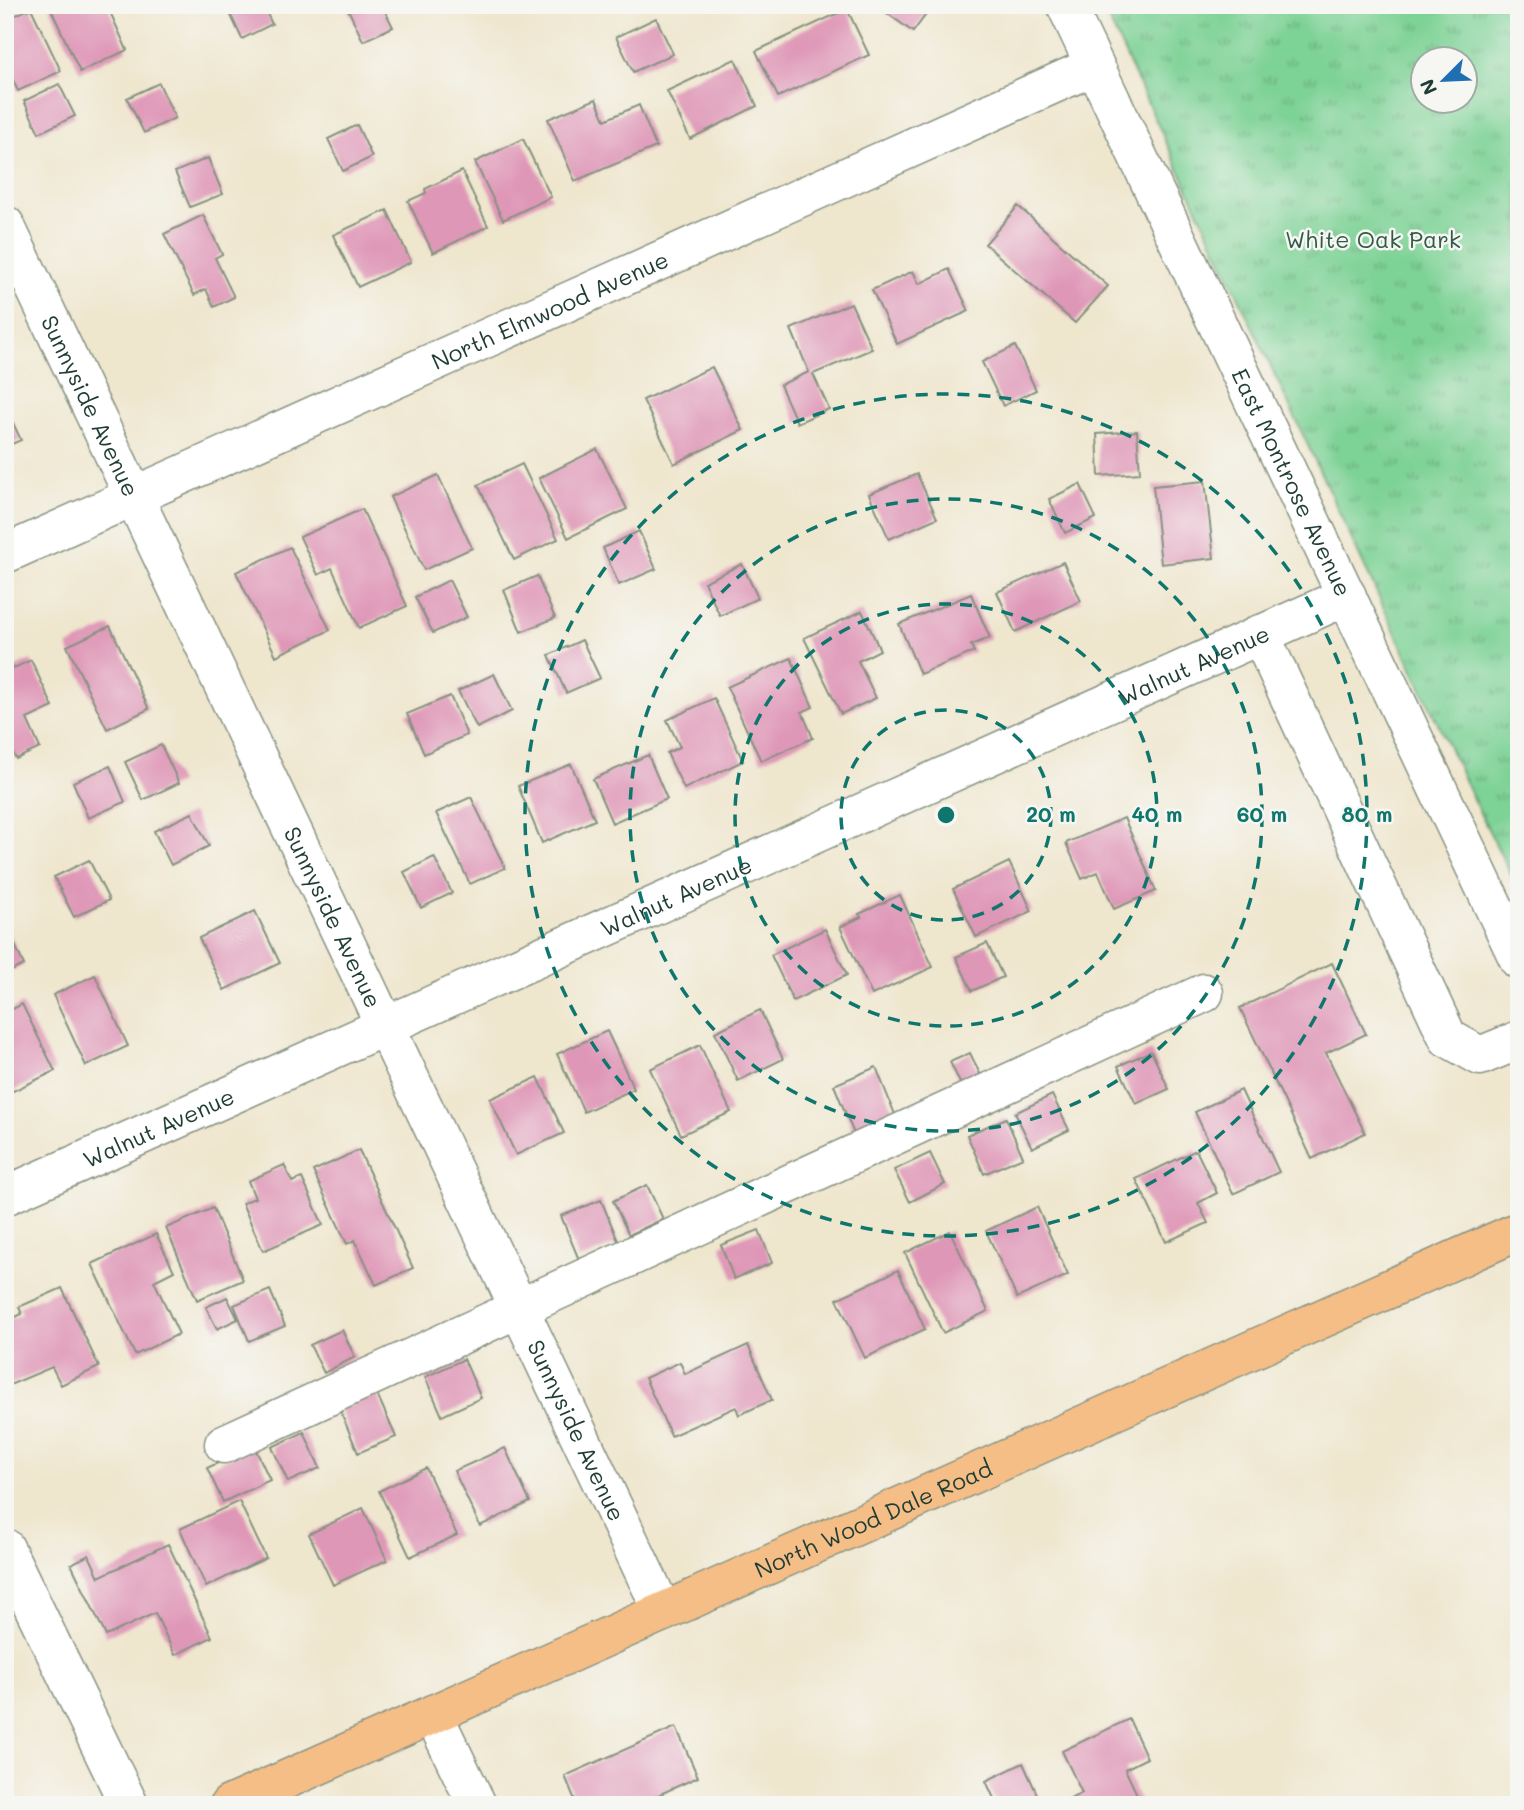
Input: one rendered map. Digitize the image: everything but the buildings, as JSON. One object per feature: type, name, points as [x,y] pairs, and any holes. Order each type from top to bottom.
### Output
[{"type":"main road","name":"North Wood Dale Road","points":[[229,1805],[1519,1231]]},
{"type":"street","name":"East Montrose Avenue","points":[[1066,5],[1519,960]]},
{"type":"street","name":"North Elmwood Avenue","points":[[5,554],[1094,66]]},
{"type":"street","name":"Sunnyside Avenue","points":[[5,225],[663,1612]]},
{"type":"street","name":"Walnut Avenue","points":[[5,1196],[1347,596]]},
{"type":"street","points":[[1259,634],[1448,1038],[1480,1056],[1519,1040]]},
{"type":"street","points":[[224,1444],[1204,993]]},
{"type":"street","points":[[5,1548],[129,1805]]},
{"type":"street","points":[[433,1714],[477,1805]]},
{"type":"green space","name":"White Oak Park","points":[[1102,5],[1519,5],[1519,890],[1476,805]]}]
